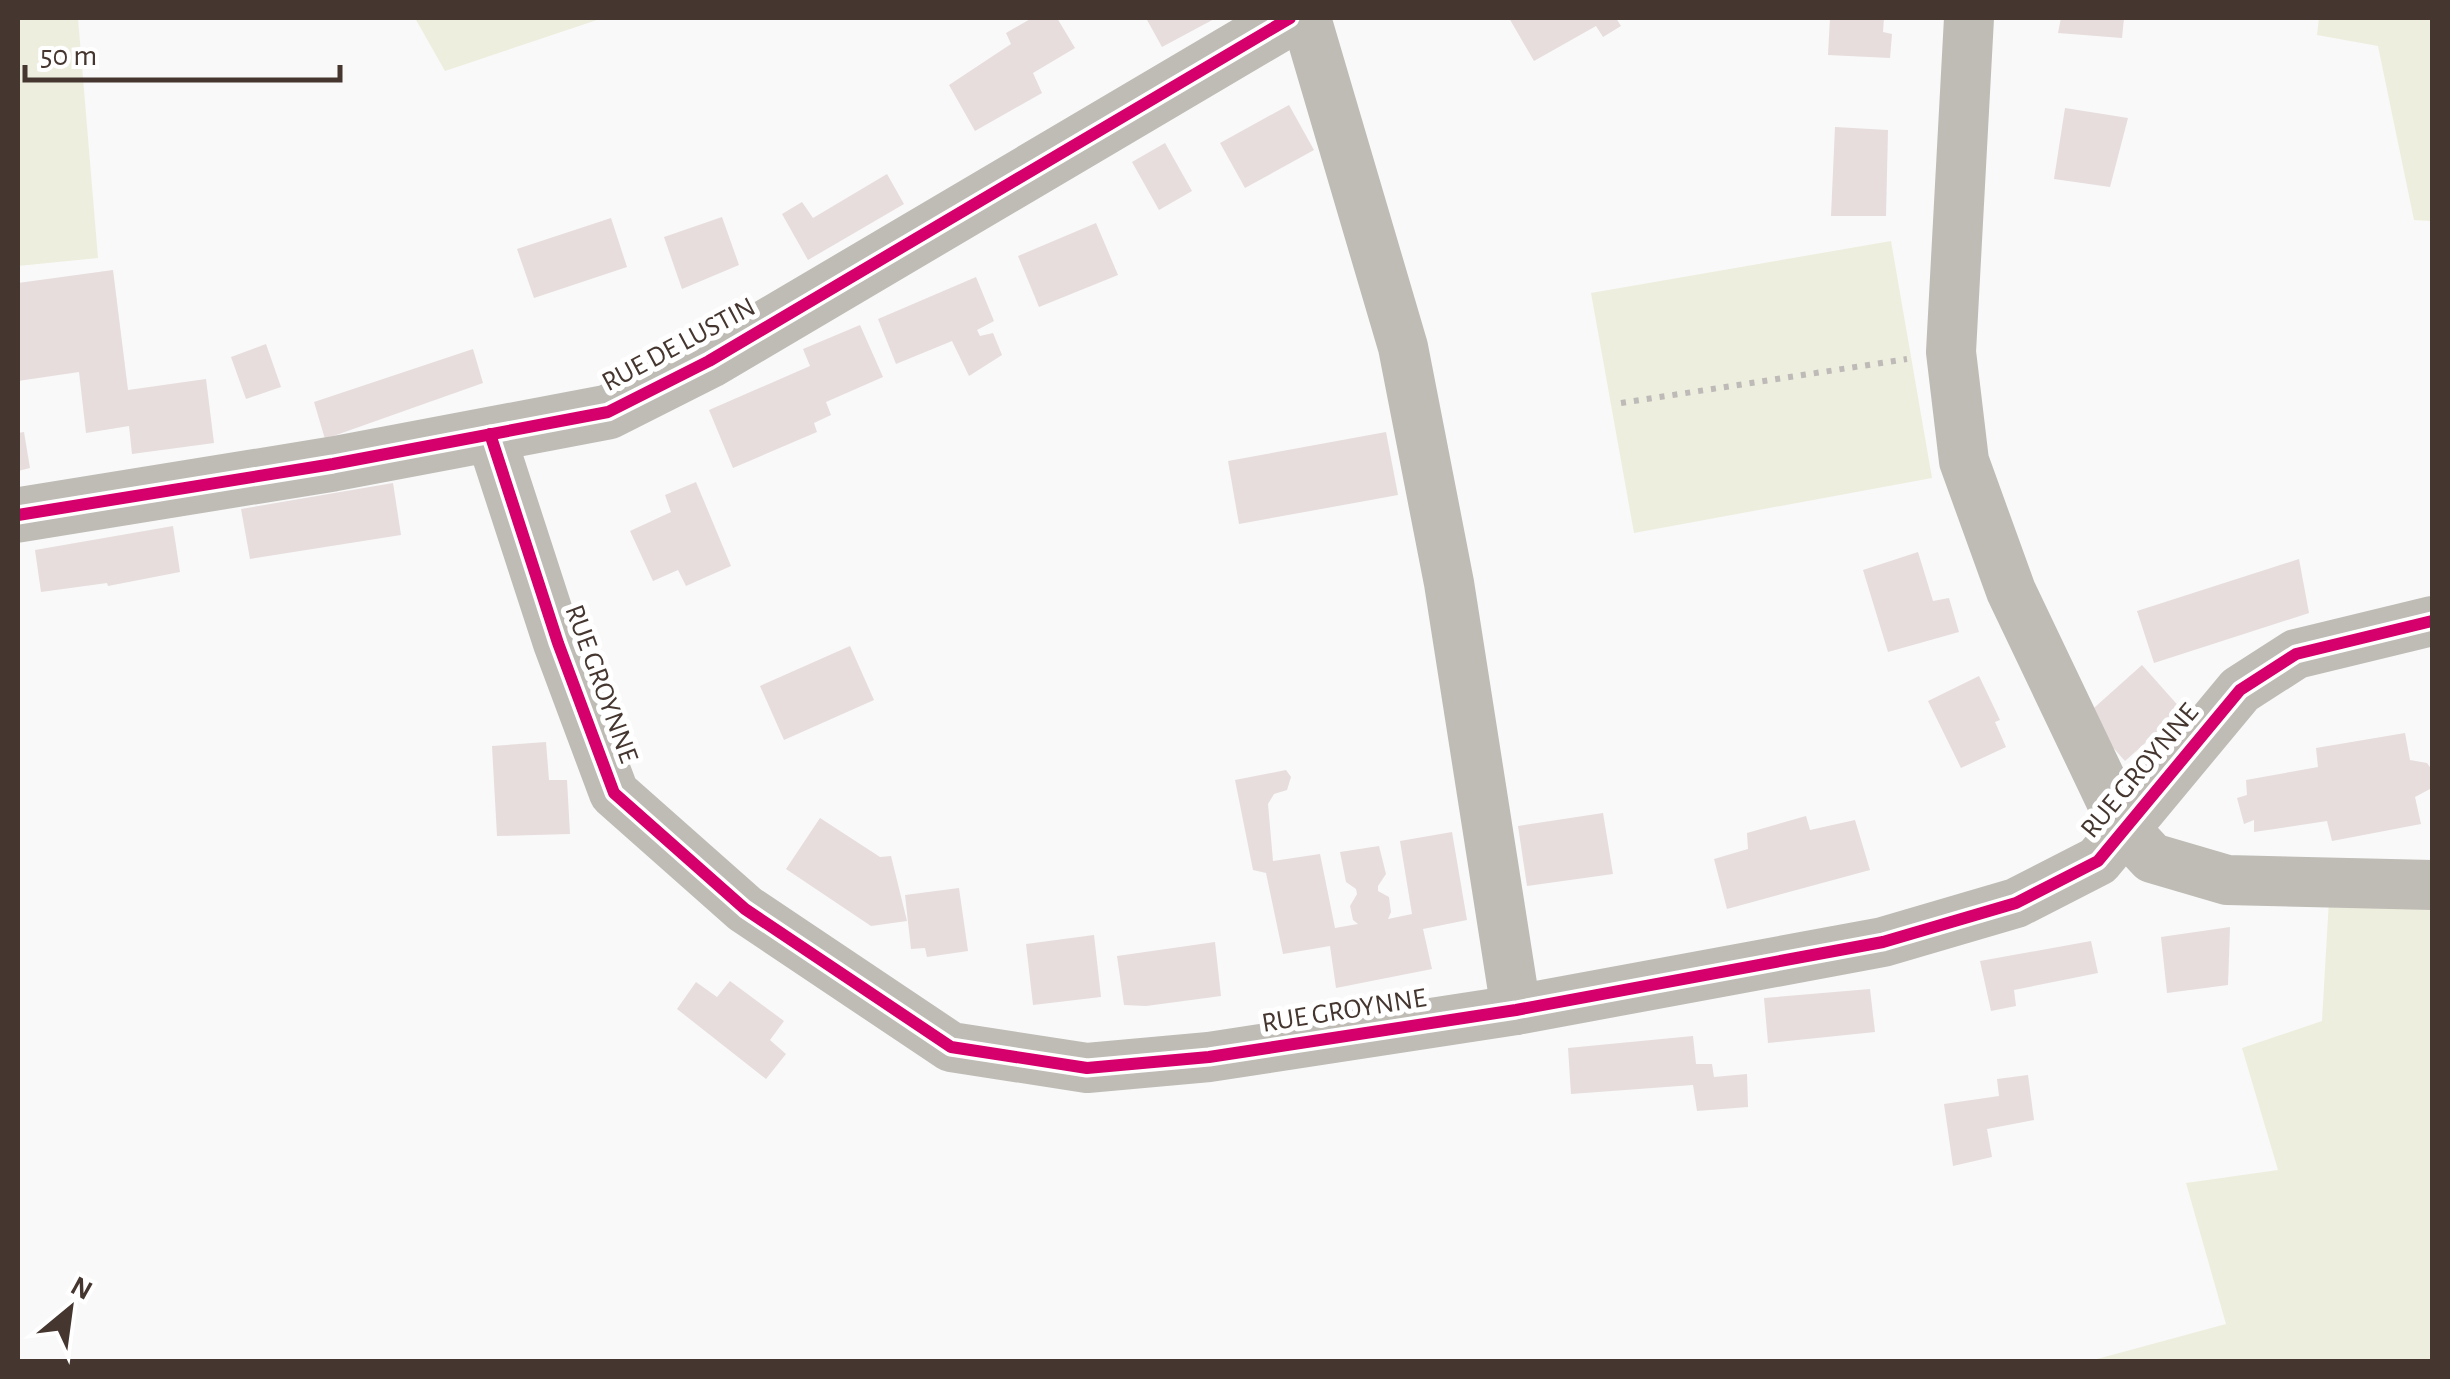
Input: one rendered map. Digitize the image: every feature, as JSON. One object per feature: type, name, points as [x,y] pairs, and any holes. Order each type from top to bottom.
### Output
[{"type":"street","name":"RUE DE LUSTIN","points":[[18,515],[332,464],[608,412],[709,362],[1290,18]]},
{"type":"street","points":[[1306,18],[1403,346],[1449,583],[1516,1010]]},
{"type":"street","name":"RUE GROYNNE","points":[[1969,18],[1951,352],[1964,461],[2004,572],[2124,828]]},
{"type":"street","name":"RUE GROYNNE","points":[[490,434],[558,643],[614,793],[745,909],[951,1047],[1087,1068],[1210,1058],[1516,1010],[1883,942],[2016,903],[2098,861],[2240,690],[2296,654],[2432,621]]},
{"type":"street","points":[[2124,828],[2152,858],[2227,880],[2432,885]]},
{"type":"path","points":[[1621,403],[1951,352]]},
{"type":"green space","points":[[18,18],[78,18],[98,258],[18,266]]},
{"type":"green space","points":[[415,18],[603,18],[445,71]]},
{"type":"green space","points":[[2319,18],[2432,18],[2432,221],[2414,220],[2378,46],[2317,35]]},
{"type":"green space","points":[[1891,241],[1932,478],[1634,533],[1591,293]]},
{"type":"green space","points":[[2330,882],[2432,885],[2432,1361],[2086,1362],[2226,1324],[2186,1183],[2278,1170],[2242,1048],[2322,1021]]},
{"type":"building","points":[[1032,18],[1057,18],[1075,48],[1033,73],[1042,93],[975,131],[949,85],[1011,44],[1006,33]]},
{"type":"building","points":[[1146,18],[1216,18],[1162,47]]},
{"type":"building","points":[[1509,18],[1616,18],[1621,26],[1603,37],[1596,26],[1534,61]]},
{"type":"building","points":[[1830,18],[1884,18],[1883,32],[1892,34],[1890,58],[1828,55]]},
{"type":"building","points":[[2061,18],[2124,18],[2122,38],[2058,33]]},
{"type":"building","points":[[1289,105],[1314,150],[1245,188],[1220,143]]},
{"type":"building","points":[[2065,108],[2128,118],[2110,187],[2054,179]]},
{"type":"building","points":[[1835,127],[1888,130],[1886,216],[1831,216]]},
{"type":"building","points":[[1165,143],[1192,191],[1159,210],[1132,162]]},
{"type":"building","points":[[887,174],[904,204],[808,260],[782,214],[802,202],[813,218]]},
{"type":"building","points":[[722,217],[739,265],[682,289],[664,237]]},
{"type":"building","points":[[611,218],[627,267],[534,298],[517,249]]},
{"type":"building","points":[[1096,223],[1118,275],[1039,307],[1018,256]]},
{"type":"building","points":[[113,270],[128,390],[206,379],[214,443],[132,454],[129,426],[86,433],[79,372],[18,381],[18,283]]},
{"type":"building","points":[[976,277],[994,321],[977,330],[980,336],[993,333],[1002,355],[969,376],[952,341],[896,364],[878,319]]},
{"type":"building","points":[[860,325],[883,377],[826,402],[831,415],[814,423],[817,432],[733,468],[709,410],[810,366],[803,349]]},
{"type":"building","points":[[266,344],[281,387],[246,399],[231,357]]},
{"type":"building","points":[[473,349],[483,383],[325,439],[314,402]]},
{"type":"building","points":[[24,432],[30,468],[18,471],[18,433]]},
{"type":"building","points":[[1386,432],[1398,495],[1239,524],[1228,461]]},
{"type":"building","points":[[696,482],[731,566],[686,586],[678,570],[653,581],[630,531],[671,512],[665,495]]},
{"type":"building","points":[[393,483],[401,535],[250,559],[241,509]]},
{"type":"building","points":[[173,526],[180,572],[108,586],[107,583],[41,592],[35,550]]},
{"type":"building","points":[[1918,552],[1933,601],[1949,598],[1959,632],[1888,652],[1863,570]]},
{"type":"building","points":[[2299,559],[2309,613],[2154,663],[2137,611]]},
{"type":"building","points":[[850,646],[874,700],[784,740],[760,686]]},
{"type":"building","points":[[2142,665],[2182,710],[2125,761],[2085,716]]},
{"type":"building","points":[[1979,676],[2000,720],[1995,722],[2006,747],[1961,768],[1928,701]]},
{"type":"building","points":[[2405,733],[2410,760],[2427,763],[2432,770],[2430,789],[2415,797],[2421,824],[2332,841],[2327,821],[2254,832],[2254,820],[2244,824],[2237,798],[2247,795],[2246,780],[2318,767],[2316,748]]},
{"type":"building","points":[[546,742],[549,780],[567,780],[570,834],[497,836],[492,746]]},
{"type":"building","points":[[1286,770],[1291,777],[1287,790],[1274,794],[1268,804],[1273,861],[1320,854],[1335,928],[1358,924],[1350,906],[1356,889],[1346,882],[1340,852],[1379,846],[1386,874],[1378,891],[1389,897],[1388,919],[1412,914],[1400,841],[1452,832],[1467,920],[1423,929],[1432,969],[1336,988],[1330,946],[1283,954],[1266,873],[1253,870],[1235,780]]},
{"type":"building","points":[[1603,813],[1613,874],[1527,886],[1518,826]]},
{"type":"building","points":[[1806,816],[1810,830],[1855,820],[1870,870],[1727,909],[1714,859],[1748,849],[1747,833]]},
{"type":"building","points":[[820,818],[880,857],[891,856],[907,921],[871,926],[786,869]]},
{"type":"building","points":[[959,888],[968,951],[927,957],[925,948],[911,949],[905,895]]},
{"type":"building","points":[[2230,927],[2228,985],[2167,993],[2161,937]]},
{"type":"building","points":[[1094,935],[1101,997],[1033,1005],[1026,944]]},
{"type":"building","points":[[2091,941],[2098,973],[2014,990],[2016,1006],[1991,1011],[1980,961]]},
{"type":"building","points":[[1215,942],[1221,996],[1146,1006],[1124,1005],[1117,956]]},
{"type":"building","points":[[730,981],[784,1021],[770,1040],[786,1054],[766,1079],[677,1009],[696,982],[717,997]]},
{"type":"building","points":[[1870,989],[1875,1032],[1768,1043],[1764,998]]},
{"type":"building","points":[[1693,1036],[1696,1064],[1712,1064],[1714,1077],[1747,1074],[1748,1107],[1697,1111],[1693,1085],[1571,1094],[1568,1048]]},
{"type":"building","points":[[2028,1075],[2034,1120],[1987,1129],[1992,1157],[1953,1166],[1944,1104],[1999,1096],[1997,1079]]},
{"type":"cycle path","points":[[18,515],[333,464],[608,412],[709,361],[1290,18]]},
{"type":"cycle path","points":[[490,434],[558,643],[614,793],[745,909],[951,1047],[1087,1068],[1209,1057],[1516,1010],[1883,942],[2016,903],[2098,861],[2240,690],[2296,654],[2432,621]]}]
